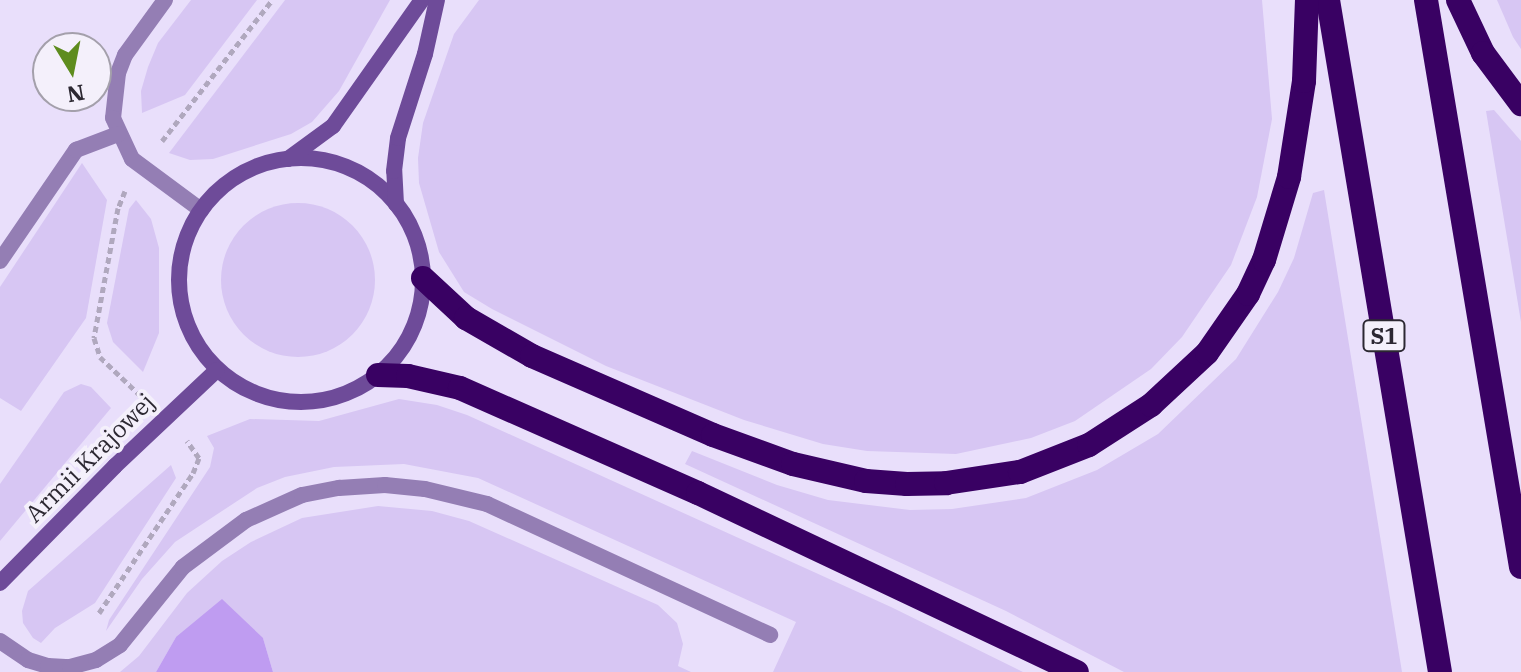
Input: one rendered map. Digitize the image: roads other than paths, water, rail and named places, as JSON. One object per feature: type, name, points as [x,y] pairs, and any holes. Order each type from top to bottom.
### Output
[{"type":"highway","points":[[423,278],[466,318],[532,356],[713,435],[793,464],[866,481],[907,484],[946,483],[1020,472],[1089,445],[1151,405],[1207,353],[1248,294],[1264,260],[1289,177],[1304,81],[1307,0]]},
{"type":"highway","name":"S1","points":[[1328,0],[1440,672]]},
{"type":"highway","points":[[1426,0],[1521,567]]},
{"type":"highway","points":[[1458,0],[1483,53],[1521,104]]},
{"type":"highway","points":[[378,375],[408,376],[460,388],[712,500],[1077,672]]},
{"type":"main road","points":[[287,159],[339,164],[370,181],[396,204],[413,232],[423,278],[414,324],[399,352],[378,375],[344,394],[307,402],[269,398],[251,392],[217,370],[194,340],[180,303],[178,283],[183,245],[201,210],[239,175],[287,159],[333,126],[422,0]]},
{"type":"main road","points":[[396,204],[394,171],[398,138],[425,54],[437,0]]},
{"type":"main road","name":"Armii Krajowej","points":[[0,583],[115,466],[217,370]]},
{"type":"lane","points":[[165,0],[135,38],[118,73],[113,108],[118,134],[132,159],[201,210]]},
{"type":"lane","points":[[0,261],[76,150],[118,134]]},
{"type":"lane","points":[[0,641],[28,660],[48,666],[70,667],[96,660],[120,645],[183,567],[246,520],[302,495],[339,488],[385,485],[425,489],[487,504],[770,635]]}]
